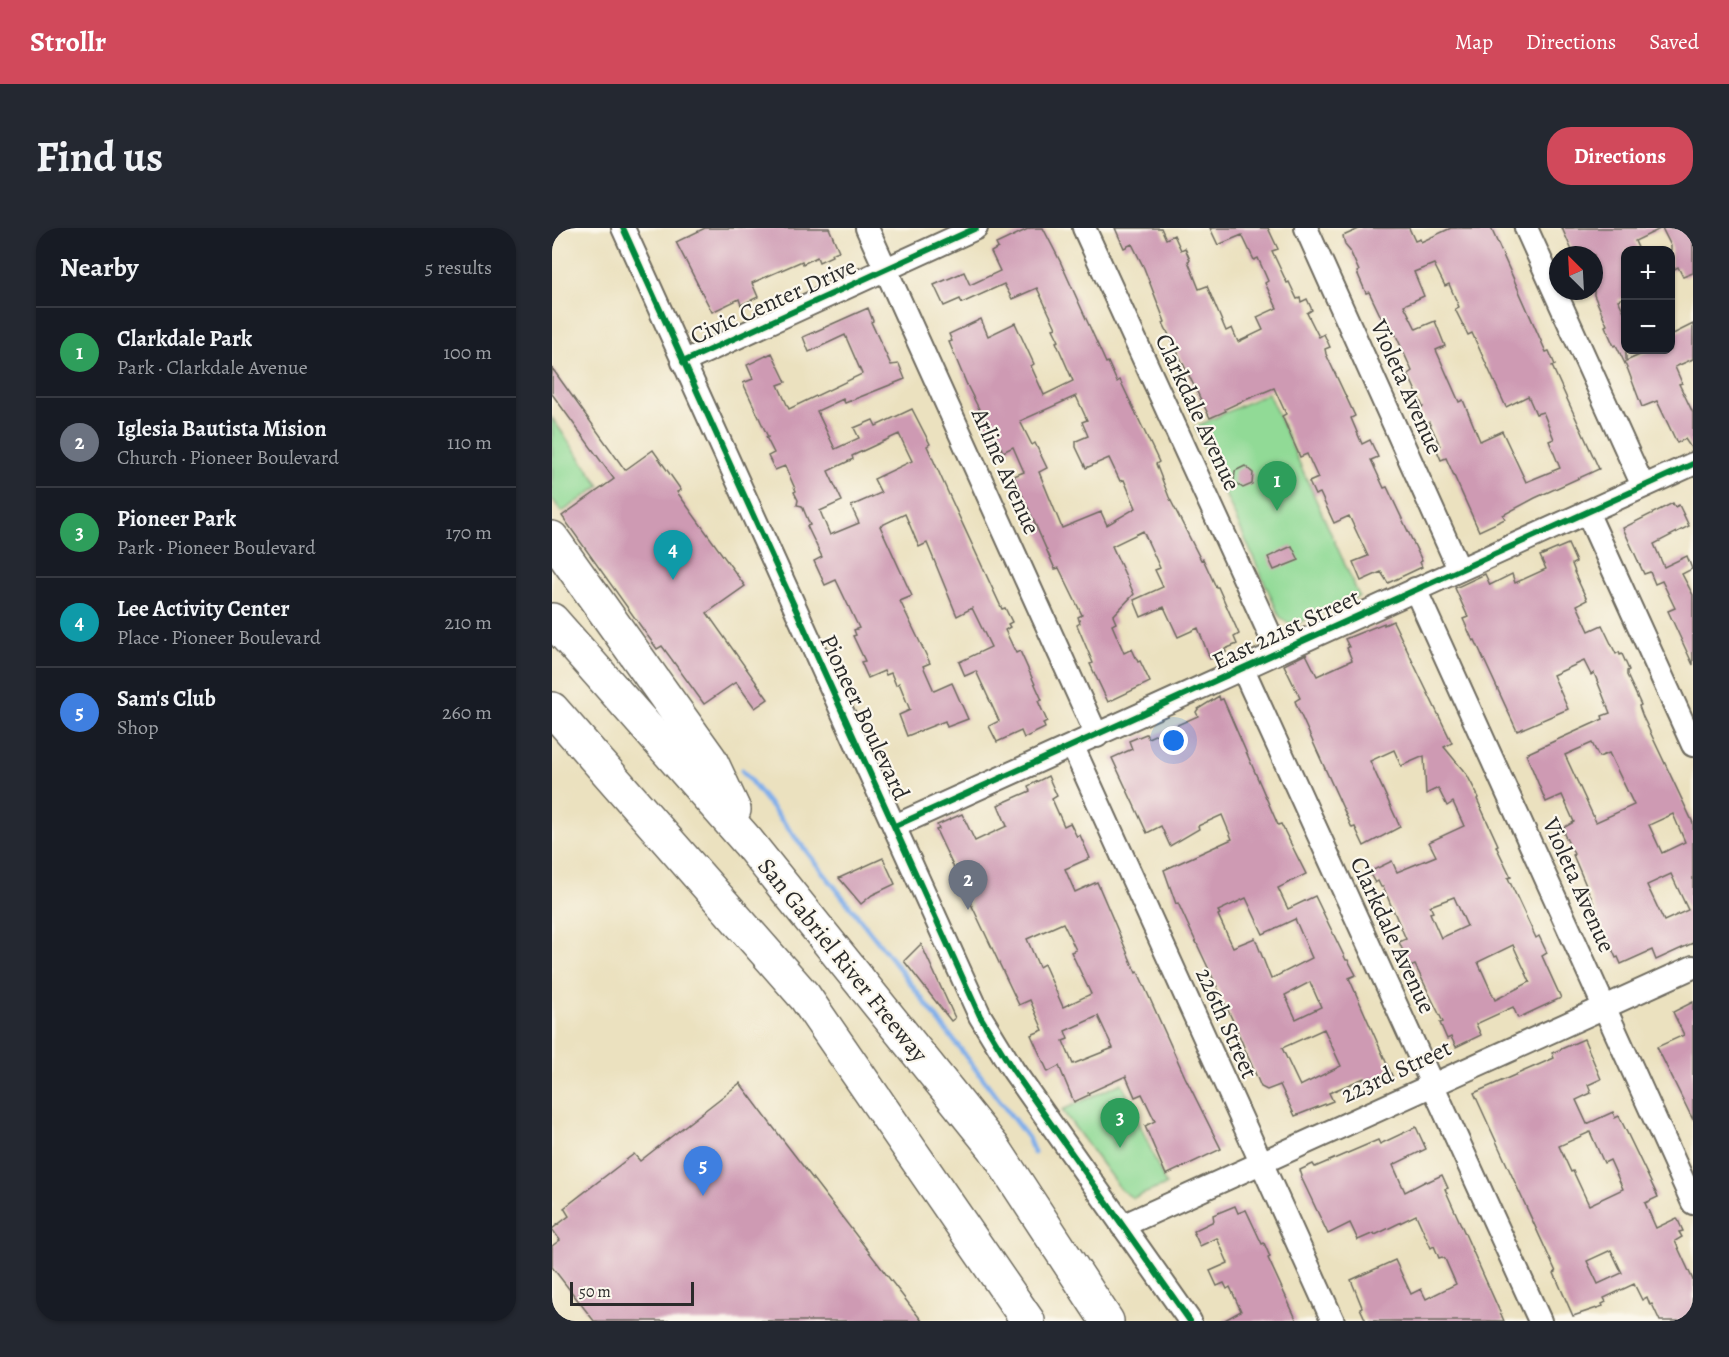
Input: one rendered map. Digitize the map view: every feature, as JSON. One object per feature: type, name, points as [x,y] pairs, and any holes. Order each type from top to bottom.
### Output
[{"type":"highway","points":[[552,538],[710,759],[748,842]]},
{"type":"highway","name":"San Gabriel River Freeway","points":[[552,620],[748,842],[994,1149],[1107,1321]]},
{"type":"highway","points":[[557,718],[805,997],[1028,1321]]},
{"type":"street","name":"Pioneer Boulevard","points":[[623,228],[989,1032],[1013,1070],[1190,1321]]},
{"type":"street","name":"Arline Avenue","points":[[867,228],[1097,736]]},
{"type":"street","name":"Civic Center Drive","points":[[683,362],[976,228]]},
{"type":"street","name":"Clarkdale Avenue","points":[[1084,228],[1278,652]]},
{"type":"street","name":"Violeta Avenue","points":[[1305,228],[1459,569]]},
{"type":"street","points":[[1526,228],[1643,486]]},
{"type":"street","name":"East 221st Street","points":[[895,826],[1693,464]]},
{"type":"street","points":[[1587,512],[1693,745]]},
{"type":"street","name":"Violeta Avenue","points":[[1415,589],[1693,1203]]},
{"type":"street","name":"Clarkdale Avenue","points":[[1243,669],[1540,1321]]},
{"type":"street","name":"226th Street","points":[[1073,747],[1333,1321]]},
{"type":"street","name":"223rd Street","points":[[1122,1226],[1693,967]]},
{"type":"green space","points":[[1268,393],[1359,596],[1298,623],[1288,623],[1280,617],[1195,427]]},
{"type":"green space","points":[[552,418],[600,486],[562,512],[552,499]]},
{"type":"green space","points":[[1122,1083],[1166,1185],[1133,1198],[1121,1190],[1062,1110]]},
{"type":"building","points":[[705,228],[829,228],[839,251],[819,262],[817,257],[803,264],[802,261],[752,283],[758,297],[741,305],[739,299],[712,312],[676,242]]},
{"type":"building","points":[[1030,228],[1043,228],[1106,363],[1108,362],[1117,382],[1120,380],[1159,462],[1156,464],[1169,497],[1201,560],[1203,559],[1218,587],[1239,634],[1234,637],[1237,644],[1210,659],[1198,628],[1178,637],[1164,607],[1141,617],[1134,600],[1163,587],[1155,570],[1160,568],[1143,531],[1112,546],[1134,594],[1113,616],[1116,623],[1112,625],[1124,653],[1132,649],[1150,682],[1108,702],[1090,664],[1093,663],[1077,625],[1080,623],[1078,617],[1082,615],[1059,568],[1055,569],[1014,476],[1024,472],[1013,447],[1003,452],[1001,447],[999,449],[967,385],[949,342],[952,341],[949,334],[981,319],[988,336],[1015,323],[1034,364],[1031,366],[1044,395],[1073,381],[1056,342],[1059,341],[1053,329],[1056,328],[1037,288],[1012,299],[1004,284],[962,303],[960,299],[944,306],[934,285],[964,272],[970,285],[1000,271],[991,252],[998,248],[996,244]],"holes":[[[1076,396],[1087,420],[1082,422],[1088,436],[1076,441],[1076,447],[1086,468],[1109,458],[1120,481],[1124,480],[1136,508],[1107,525],[1101,512],[1062,528],[1039,472],[1047,468],[1035,443],[1032,445],[1020,421]]]},
{"type":"building","points":[[1115,228],[1161,228],[1166,239],[1174,235],[1181,250],[1185,248],[1199,289],[1207,286],[1226,331],[1232,328],[1238,342],[1263,330],[1257,317],[1277,308],[1265,283],[1268,281],[1258,258],[1254,260],[1242,235],[1218,245],[1210,228],[1268,228],[1278,249],[1272,251],[1287,283],[1289,282],[1297,299],[1300,298],[1301,302],[1307,299],[1312,310],[1307,313],[1319,337],[1324,334],[1330,347],[1325,349],[1326,354],[1355,416],[1351,418],[1362,444],[1370,440],[1378,457],[1371,460],[1384,488],[1387,487],[1422,561],[1420,562],[1422,567],[1388,583],[1381,572],[1361,581],[1353,562],[1368,556],[1349,516],[1334,523],[1320,493],[1315,495],[1309,482],[1318,478],[1307,454],[1300,457],[1282,416],[1286,414],[1274,388],[1210,418],[1163,323],[1165,322],[1144,268],[1132,244],[1124,248]]},
{"type":"building","points":[[1361,228],[1409,228],[1415,241],[1420,239],[1421,242],[1451,228],[1491,228],[1546,352],[1549,351],[1555,365],[1552,366],[1599,469],[1535,498],[1503,515],[1505,519],[1479,531],[1446,458],[1441,460],[1436,448],[1440,446],[1429,422],[1426,424],[1419,409],[1423,407],[1408,374],[1412,371],[1394,331],[1392,332],[1385,318],[1382,319],[1369,292],[1366,293],[1343,236]],"holes":[[[1434,264],[1445,286],[1449,284],[1459,307],[1455,309],[1468,335],[1472,333],[1506,407],[1528,396],[1536,414],[1543,412],[1554,439],[1549,441],[1560,468],[1526,482],[1502,431],[1480,441],[1463,400],[1459,402],[1436,350],[1445,346],[1435,321],[1416,329],[1404,305],[1424,296],[1414,272]]]},
{"type":"building","points":[[1562,228],[1662,228],[1635,241],[1637,246],[1621,246],[1621,299],[1618,300],[1621,306],[1621,354],[1626,354],[1626,361],[1642,354],[1675,354],[1675,333],[1693,324],[1693,359],[1675,367],[1682,383],[1679,384],[1693,413],[1693,451],[1685,439],[1677,443],[1657,401],[1642,407],[1628,370],[1605,326],[1607,325],[1596,300],[1603,300],[1603,246],[1570,246]]},
{"type":"building","points":[[1662,228],[1693,228],[1693,273],[1683,277],[1678,267],[1675,269],[1675,246],[1671,246]]},
{"type":"building","points":[[868,308],[873,321],[871,322],[891,365],[899,364],[905,379],[845,403],[843,399],[817,411],[835,449],[859,438],[854,428],[873,420],[876,426],[912,409],[930,444],[927,446],[1002,609],[1005,608],[1012,622],[1005,630],[1016,653],[1020,651],[1042,700],[1038,701],[1047,721],[1043,723],[1045,728],[1024,738],[1021,731],[997,742],[989,726],[999,721],[976,671],[965,676],[959,662],[991,647],[972,608],[957,616],[927,543],[919,547],[905,514],[880,526],[912,596],[900,601],[930,663],[923,666],[934,691],[952,683],[968,719],[947,727],[945,721],[907,736],[899,715],[910,710],[899,683],[896,685],[891,673],[886,675],[884,671],[868,678],[861,662],[865,661],[853,636],[856,635],[854,630],[859,628],[836,580],[825,585],[814,561],[822,557],[807,526],[810,525],[802,506],[797,505],[798,500],[794,492],[796,491],[785,466],[775,470],[768,456],[774,453],[743,383],[753,379],[747,365],[772,353],[786,382],[778,385],[789,409],[862,374],[845,335],[809,352],[803,337]],"holes":[[[899,434],[912,461],[874,479],[881,493],[851,506],[859,523],[830,535],[820,511],[842,501],[828,471],[853,459],[852,456]]]},
{"type":"building","points":[[552,368],[625,470],[653,450],[681,490],[677,492],[745,586],[707,613],[768,699],[755,708],[736,682],[704,704],[662,646],[657,649],[562,516],[614,479],[552,394]]},
{"type":"building","points":[[1245,466],[1253,473],[1252,484],[1243,488],[1234,482],[1235,471]]},
{"type":"building","points":[[1673,503],[1675,507],[1679,505],[1689,526],[1654,544],[1664,567],[1687,556],[1692,569],[1682,574],[1693,595],[1693,665],[1668,611],[1675,608],[1662,581],[1655,584],[1650,572],[1644,574],[1623,528]]},
{"type":"building","points":[[1568,544],[1576,562],[1572,564],[1574,572],[1587,600],[1577,605],[1589,631],[1602,625],[1616,654],[1619,652],[1620,655],[1622,654],[1629,670],[1627,675],[1641,705],[1639,706],[1643,717],[1693,823],[1693,943],[1656,960],[1652,950],[1621,964],[1618,957],[1616,958],[1604,930],[1602,932],[1595,918],[1599,916],[1564,834],[1563,828],[1574,822],[1562,795],[1546,802],[1526,754],[1603,719],[1602,716],[1610,713],[1594,673],[1591,675],[1584,661],[1553,675],[1568,709],[1517,731],[1463,619],[1468,617],[1455,588],[1485,574],[1490,585],[1512,574],[1515,583],[1546,569],[1540,556]],"holes":[[[1592,743],[1599,757],[1609,753],[1634,805],[1596,822],[1565,755]],[[1673,814],[1685,842],[1662,853],[1649,825]],[[1671,874],[1688,910],[1664,921],[1647,885]]]},
{"type":"building","points":[[1292,546],[1299,560],[1274,570],[1268,557]]},
{"type":"building","points":[[1393,621],[1452,743],[1444,747],[1467,775],[1479,798],[1477,799],[1498,845],[1496,846],[1511,877],[1508,878],[1536,938],[1539,936],[1547,953],[1542,956],[1561,998],[1518,1018],[1513,1007],[1476,1024],[1481,1035],[1456,1047],[1451,1037],[1447,1039],[1440,1023],[1443,1022],[1415,965],[1410,967],[1399,942],[1406,939],[1383,887],[1378,881],[1375,883],[1369,872],[1392,861],[1397,872],[1436,856],[1429,842],[1464,826],[1453,802],[1447,806],[1438,788],[1426,794],[1424,756],[1401,766],[1394,750],[1370,761],[1400,827],[1364,846],[1355,827],[1352,828],[1298,709],[1295,701],[1300,698],[1284,665],[1306,654],[1317,676],[1352,660],[1345,639],[1384,623],[1384,625]],"holes":[[[1454,897],[1467,926],[1441,938],[1430,913],[1433,912],[1430,906]],[[1513,945],[1530,982],[1495,1000],[1478,962]]]},
{"type":"building","points":[[1219,696],[1220,700],[1223,699],[1278,825],[1281,824],[1306,874],[1278,888],[1288,909],[1315,896],[1346,960],[1356,975],[1349,978],[1393,1078],[1369,1090],[1364,1078],[1329,1093],[1333,1101],[1295,1116],[1280,1085],[1267,1090],[1261,1087],[1233,1021],[1178,903],[1176,904],[1164,870],[1232,839],[1222,815],[1198,826],[1199,829],[1170,846],[1161,826],[1147,833],[1112,758],[1132,749],[1129,741],[1146,734],[1148,738],[1198,716],[1196,712]],"holes":[[[1246,898],[1263,934],[1295,919],[1312,958],[1271,979],[1255,938],[1233,947],[1218,911]],[[1310,982],[1321,1007],[1296,1019],[1285,995]],[[1324,1029],[1341,1066],[1300,1086],[1282,1048]]]},
{"type":"building","points":[[1048,776],[1057,796],[1052,799],[1064,826],[1070,823],[1077,837],[1080,835],[1090,858],[1065,869],[1075,892],[1097,882],[1136,973],[1138,972],[1185,1077],[1221,1149],[1166,1175],[1145,1126],[1155,1121],[1142,1094],[1135,1097],[1126,1076],[1074,1102],[1059,1066],[1048,1072],[1031,1035],[1043,1030],[1030,1000],[1019,1005],[936,830],[939,829],[937,825],[962,814],[975,841],[1007,826],[998,805],[1030,791],[1028,786]],"holes":[[[1063,923],[1076,950],[1071,952],[1091,994],[1063,1007],[1044,964],[1039,967],[1027,939]],[[1098,1016],[1113,1048],[1073,1064],[1063,1041],[1068,1039],[1065,1031]]]},
{"type":"building","points":[[883,858],[895,884],[872,895],[861,904],[839,878]]},
{"type":"building","points":[[921,944],[955,1018],[951,1021],[904,961]]},
{"type":"building","points":[[1693,1002],[1693,1120],[1657,1047],[1684,1035],[1673,1012]]},
{"type":"building","points":[[1584,1039],[1601,1079],[1588,1085],[1591,1093],[1576,1100],[1587,1124],[1613,1112],[1615,1118],[1619,1116],[1658,1197],[1645,1203],[1656,1228],[1677,1218],[1683,1231],[1679,1232],[1682,1237],[1675,1241],[1693,1280],[1693,1318],[1686,1321],[1660,1321],[1652,1304],[1650,1305],[1647,1297],[1642,1300],[1634,1284],[1604,1298],[1606,1302],[1602,1304],[1603,1306],[1573,1316],[1554,1273],[1556,1272],[1474,1093],[1554,1058],[1552,1053]],"holes":[[[1590,1132],[1604,1163],[1610,1160],[1623,1189],[1589,1205],[1559,1146]],[[1611,1250],[1622,1273],[1598,1284],[1587,1261]]]},
{"type":"building","points":[[740,1083],[922,1321],[594,1321],[552,1267],[552,1246],[560,1240],[552,1229],[569,1216],[564,1208],[634,1154],[640,1161]]},
{"type":"building","points":[[1416,1127],[1426,1149],[1393,1165],[1405,1192],[1442,1175],[1448,1188],[1445,1189],[1504,1321],[1366,1321],[1360,1308],[1362,1307],[1351,1280],[1395,1260],[1411,1294],[1421,1289],[1426,1299],[1456,1284],[1445,1259],[1439,1258],[1434,1246],[1431,1248],[1416,1215],[1375,1235],[1374,1233],[1358,1240],[1350,1223],[1328,1234],[1301,1177],[1300,1170],[1313,1164],[1315,1167],[1378,1140],[1380,1144]]},
{"type":"building","points":[[1235,1206],[1238,1213],[1246,1210],[1262,1244],[1264,1243],[1270,1257],[1268,1258],[1297,1321],[1223,1321],[1241,1311],[1230,1287],[1227,1289],[1224,1283],[1217,1286],[1210,1271],[1228,1263],[1217,1238],[1200,1246],[1193,1231],[1214,1221],[1213,1215]]},
{"type":"waterway","points":[[742,770],[898,967],[1028,1138],[1034,1153]]},
{"type":"cycle path","points":[[623,228],[980,1016],[1013,1070],[1190,1321]]},
{"type":"cycle path","points":[[683,362],[976,228]]},
{"type":"cycle path","points":[[895,826],[1693,464]]},
{"type":"place","name":"Clarkdale Park","points":[[1277,511]]},
{"type":"place","name":"Lee Activity Center","points":[[673,580]]},
{"type":"place","name":"Iglesia Bautista Mision","points":[[968,910]]},
{"type":"place","name":"Pioneer Park","points":[[1120,1148]]},
{"type":"place","name":"Sam's Club","points":[[703,1196]]}]
